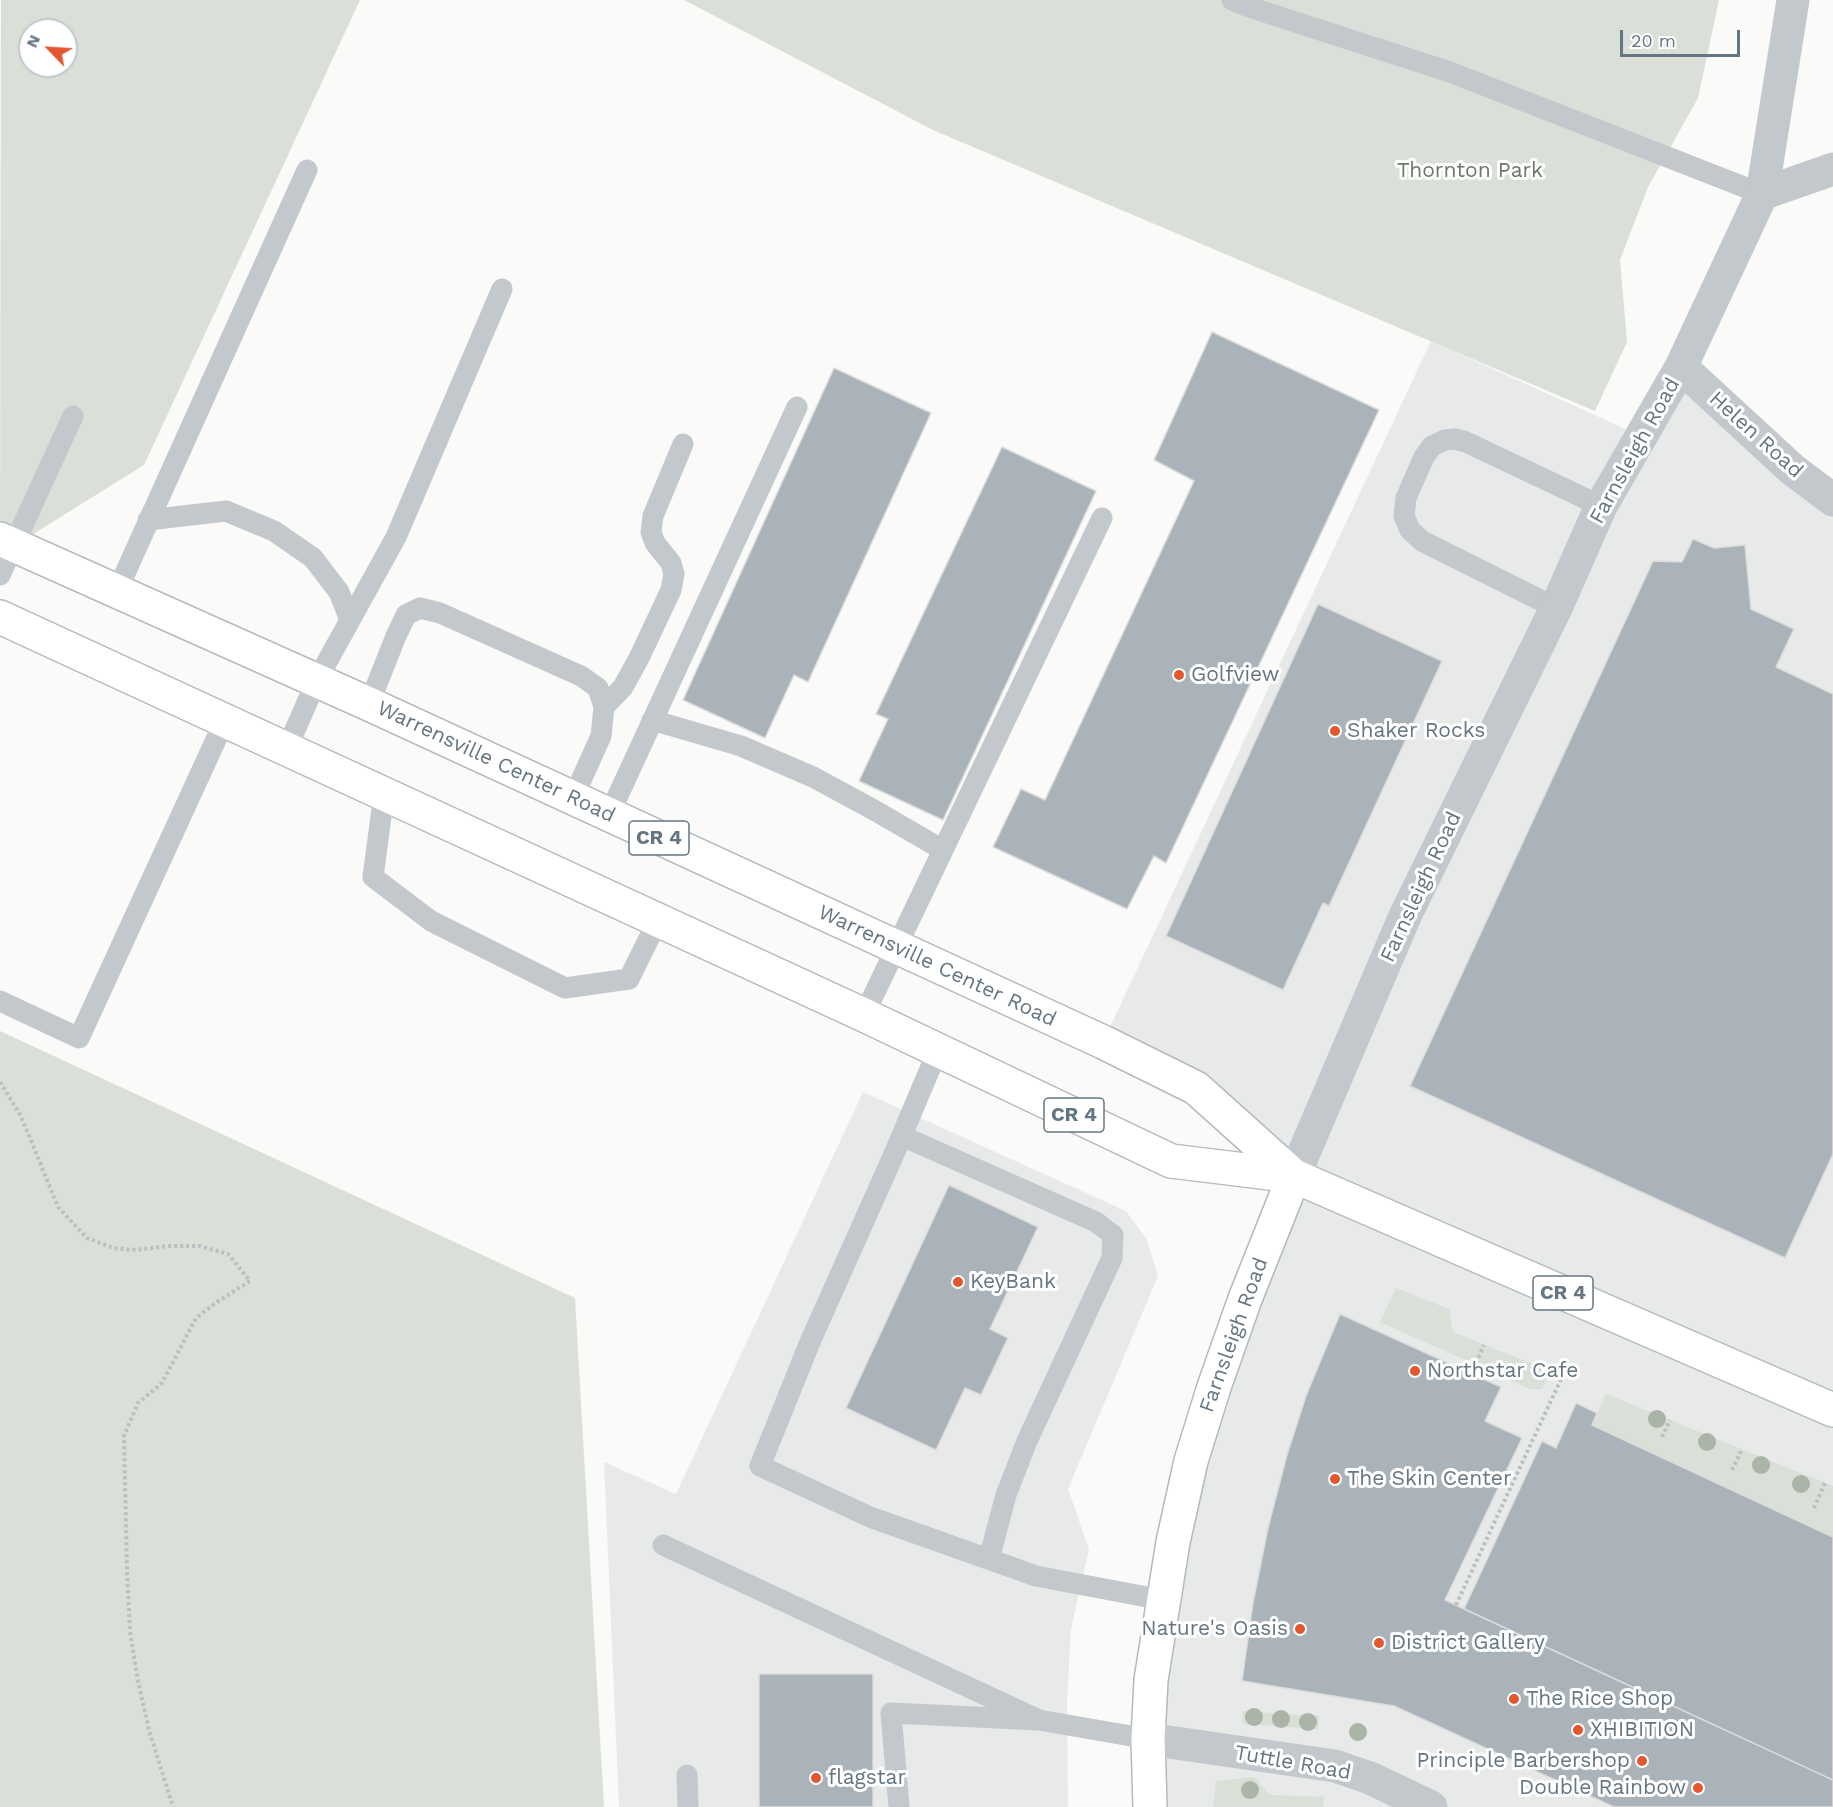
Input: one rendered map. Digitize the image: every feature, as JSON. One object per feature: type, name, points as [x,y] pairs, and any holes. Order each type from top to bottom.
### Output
[{"type":"main road","name":"Warrensville Center Road","points":[[7,542],[317,680],[1103,1042],[1196,1088],[1294,1176]]},
{"type":"main road","name":"Warrensville Center Road","points":[[0,616],[864,1015],[1171,1161],[1294,1176],[1833,1410]]},
{"type":"main road","name":"Farnsleigh Road","points":[[1150,1807],[1148,1739],[1151,1680],[1173,1542],[1191,1461],[1245,1299],[1294,1176]]},
{"type":"street","name":"Farnsleigh Road","points":[[1294,1176],[1405,916],[1556,608],[1601,506],[1681,367],[1761,194],[1793,0]]},
{"type":"street","points":[[1761,194],[1833,169]]},
{"type":"street","name":"Helen Road","points":[[1681,367],[1793,470],[1833,500]]},
{"type":"street","name":"Tuttle Road","points":[[1148,1739],[1335,1766],[1370,1778],[1431,1807]]},
{"type":"lane","points":[[1232,0],[1450,72],[1761,194]]},
{"type":"lane","points":[[117,591],[307,170]]},
{"type":"lane","points":[[287,748],[317,680],[396,537],[502,290]]},
{"type":"lane","points":[[609,815],[797,407]]},
{"type":"lane","points":[[0,575],[7,542],[73,416]]},
{"type":"lane","points":[[1556,608],[1422,541],[1410,530],[1404,516],[1406,498],[1424,457],[1432,446],[1445,440],[1455,439],[1466,442],[1601,506]]},
{"type":"lane","points":[[604,706],[622,687],[639,658],[671,590],[674,574],[671,563],[655,543],[651,532],[653,516],[683,444]]},
{"type":"lane","points":[[148,520],[226,511],[274,531],[313,558],[339,592],[350,621]]},
{"type":"lane","points":[[864,1015],[1102,518]]},
{"type":"lane","points":[[369,704],[406,615],[420,608],[440,613],[581,676],[598,688],[604,706],[601,736],[573,798]]},
{"type":"lane","points":[[0,1001],[79,1038],[225,720]]},
{"type":"lane","points":[[652,720],[741,746],[813,777],[943,850]]},
{"type":"lane","points":[[384,794],[373,877],[431,921],[565,988],[629,979],[658,920]]},
{"type":"lane","points":[[938,1050],[810,1342],[760,1466],[870,1517],[1036,1576],[1163,1600]]},
{"type":"lane","points":[[902,1136],[1096,1221],[1113,1235],[1112,1258],[1027,1441],[1011,1484],[989,1559]]},
{"type":"lane","points":[[663,1545],[1039,1720]]},
{"type":"lane","points":[[899,1807],[891,1713],[1039,1720],[1148,1739]]},
{"type":"lane","points":[[687,1775],[688,1807]]},
{"type":"path","points":[[0,1082],[21,1116],[58,1207],[87,1238],[113,1248],[136,1250],[168,1246],[200,1246],[228,1254],[249,1281],[196,1318],[162,1383],[138,1403],[124,1436],[130,1632],[149,1730],[173,1807]]},
{"type":"path","points":[[1470,1374],[1484,1344]]},
{"type":"path","points":[[1456,1605],[1562,1377]]},
{"type":"path","points":[[1662,1437],[1670,1420]]},
{"type":"path","points":[[1732,1470],[1742,1449]]},
{"type":"path","points":[[1814,1508],[1825,1483]]},
{"type":"shaded area","points":[[1431,341],[1641,436],[1681,367],[1833,500],[1833,1807],[1150,1807],[1163,1600],[1294,1176],[1103,1042]]},
{"type":"shaded area","points":[[863,1092],[1126,1211],[1147,1240],[1158,1276],[1068,1489],[1089,1549],[1071,1629],[1067,1698],[1068,1807],[619,1807],[604,1462],[676,1494]]},
{"type":"green space","points":[[1,0],[360,0],[144,465],[14,546],[0,539]]},
{"type":"green space","name":"Thornton Park","points":[[684,0],[1719,0],[1698,98],[1648,187],[1620,260],[1627,342],[1595,411],[933,130]]},
{"type":"green space","points":[[0,1031],[575,1298],[604,1807],[0,1807]]},
{"type":"green space","points":[[1396,1288],[1449,1309],[1453,1332],[1550,1371],[1542,1389],[1530,1389],[1380,1322]]},
{"type":"green space","points":[[1606,1394],[1833,1486],[1833,1537],[1592,1425]]},
{"type":"green space","points":[[1243,1711],[1319,1716],[1318,1729],[1242,1724]]},
{"type":"green space","points":[[1254,1777],[1270,1795],[1324,1797],[1323,1807],[1213,1807],[1216,1781]]},
{"type":"building","name":"Golfview","points":[[1212,332],[1379,410],[1166,863],[1154,856],[1127,909],[993,847],[1021,789],[1045,800],[1194,481],[1154,460]]},
{"type":"building","points":[[834,368],[931,413],[808,682],[794,675],[765,738],[683,700]]},
{"type":"building","points":[[1002,447],[1096,491],[943,820],[859,781],[888,719],[876,714]]},
{"type":"building","points":[[1693,539],[1714,548],[1745,545],[1751,609],[1794,629],[1776,667],[1833,694],[1833,1154],[1785,1258],[1410,1086],[1653,561],[1682,562]]},
{"type":"building","name":"Shaker Rocks","points":[[1318,604],[1442,661],[1329,906],[1323,903],[1283,990],[1166,936]]},
{"type":"building","name":"KeyBank","points":[[949,1185],[1038,1227],[990,1329],[1008,1338],[981,1395],[965,1388],[936,1450],[846,1408]]},
{"type":"building","points":[[1340,1314],[1501,1387],[1485,1421],[1522,1438],[1445,1600],[1833,1780],[1833,1807],[1614,1807],[1394,1706],[1242,1681],[1253,1603],[1268,1528],[1287,1455],[1306,1396]]},
{"type":"building","points":[[1576,1403],[1597,1413],[1592,1425],[1833,1537],[1833,1780],[1464,1609],[1542,1441],[1556,1448]]},
{"type":"building","points":[[759,1674],[873,1674],[873,1807],[759,1807]]},
{"type":"place","name":"Golfview","points":[[1179,675]]},
{"type":"place","name":"Shaker Rocks","points":[[1335,731]]},
{"type":"place","name":"KeyBank","points":[[958,1282]]},
{"type":"place","name":"Northstar Cafe","points":[[1415,1371]]},
{"type":"place","name":"The Skin Center","points":[[1335,1479]]},
{"type":"place","name":"Nature's Oasis","points":[[1300,1629]]},
{"type":"place","name":"District Gallery","points":[[1379,1643]]},
{"type":"place","name":"The Rice Shop","points":[[1514,1699]]},
{"type":"place","name":"XHIBITION","points":[[1578,1730]]},
{"type":"place","name":"Principle Barbershop","points":[[1642,1761]]},
{"type":"place","name":"flagstar","points":[[816,1778]]},
{"type":"place","name":"Double Rainbow","points":[[1698,1788]]}]
